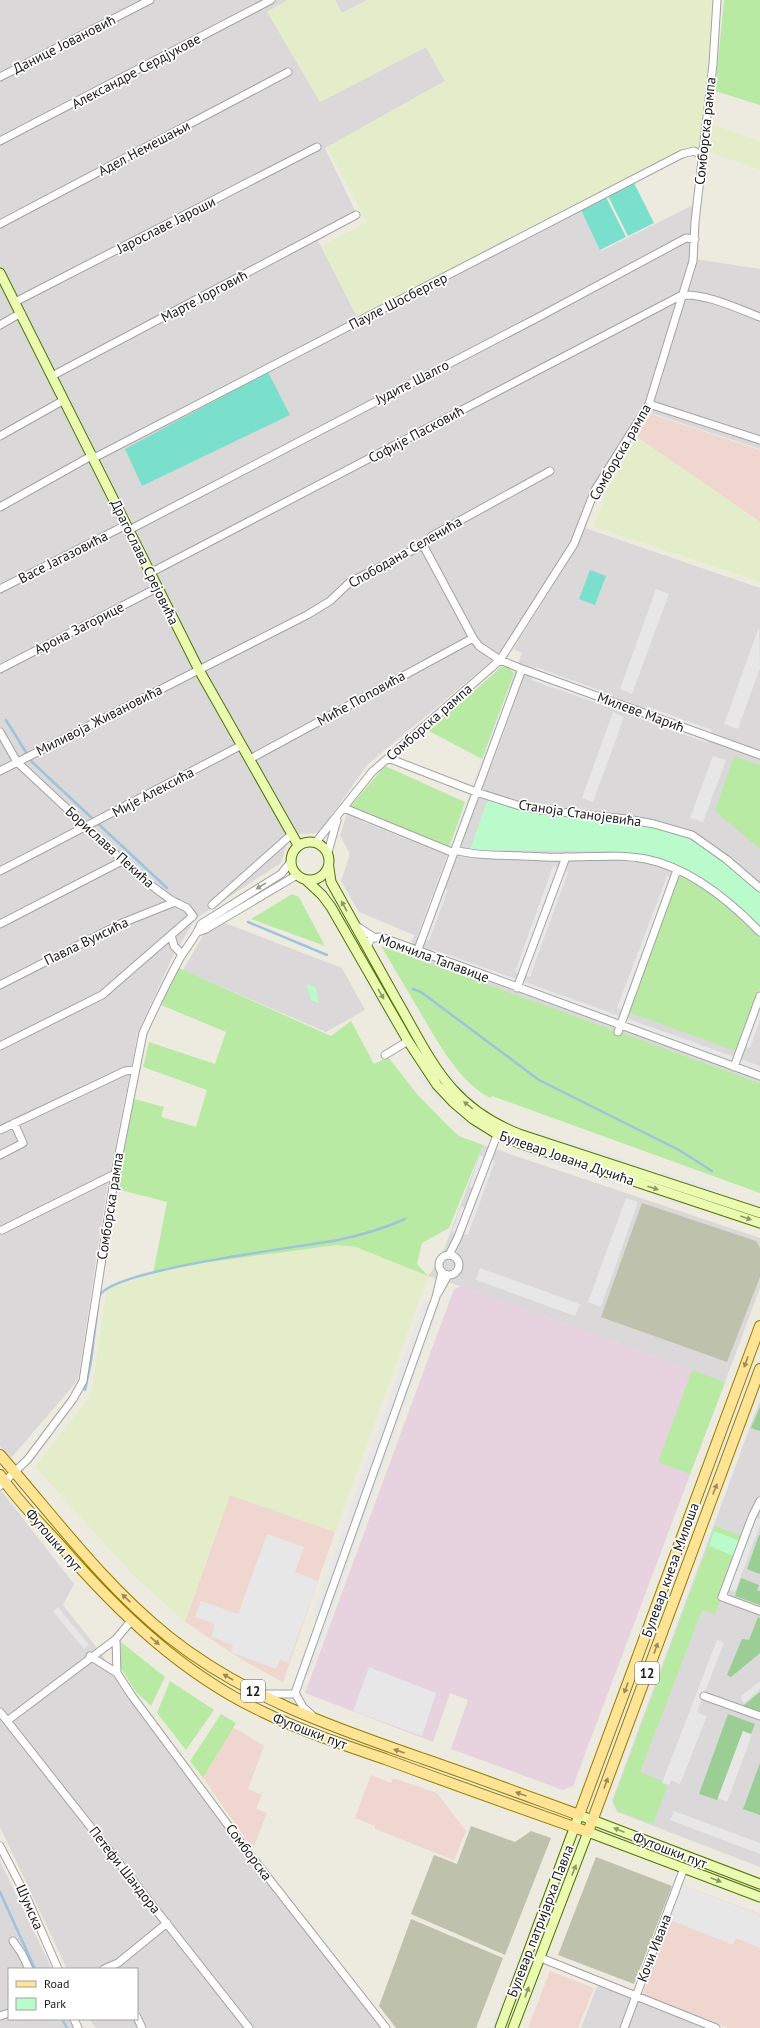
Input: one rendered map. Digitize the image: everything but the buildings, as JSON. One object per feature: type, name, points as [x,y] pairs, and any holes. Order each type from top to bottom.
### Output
[{"type":"main road","name":"Булевар кнеза Милоша","points":[[579,1815],[760,1326]]},
{"type":"main road","name":"Булевар кнеза Милоша","points":[[588,1832],[759,1373]]},
{"type":"main road","name":"12","points":[[0,1455],[14,1472]]},
{"type":"main road","name":"Футошки пут","points":[[14,1472],[89,1561],[140,1612],[169,1637],[210,1667],[257,1694],[318,1721],[579,1815]]},
{"type":"main road","name":"Футошки пут","points":[[1,1481],[82,1573],[131,1621],[183,1664],[212,1684],[262,1712],[310,1733],[575,1827]]},
{"type":"main road","points":[[688,1520],[702,1526]]},
{"type":"main road","name":"12","points":[[575,1827],[588,1832]]},
{"type":"street","name":"Данице Јовановић","points":[[0,78],[150,0]]},
{"type":"street","name":"Александре Сердјукове","points":[[0,141],[271,0]]},
{"type":"street","name":"Сомборска рампа","points":[[316,842],[338,816],[363,781],[500,660],[574,544],[595,490],[649,404],[693,261],[714,49],[717,0]]},
{"type":"street","name":"Адел Немешањи","points":[[0,224],[288,72]]},
{"type":"street","name":"Јарославе Јароши","points":[[15,302],[317,147]]},
{"type":"street","name":"Пауле Шосбергер","points":[[0,507],[93,457],[682,154],[694,151],[703,156]]},
{"type":"street","name":"Марте Јорговић","points":[[52,376],[356,215]]},
{"type":"street","name":"Јудите Шалго","points":[[128,528],[537,318],[686,238],[695,240]]},
{"type":"street","name":"Драгослава Срејовића","points":[[0,273],[199,670],[298,845]]},
{"type":"street","points":[[682,295],[693,295],[707,298],[760,317]]},
{"type":"street","name":"Софије Пасковић","points":[[150,573],[682,295]]},
{"type":"street","points":[[0,325],[21,314]]},
{"type":"street","points":[[0,436],[64,400]]},
{"type":"street","points":[[649,404],[760,440]]},
{"type":"street","name":"Слободана Селенића","points":[[199,670],[307,615],[330,601],[350,582],[423,545],[432,536],[550,471]]},
{"type":"street","name":"Васе Јагазовића","points":[[0,590],[128,528]]},
{"type":"street","name":"Милеве Марић","points":[[423,545],[473,638],[483,649],[500,660],[760,755]]},
{"type":"street","name":"Арона Загорице","points":[[0,669],[157,588]]},
{"type":"street","name":"Миће Поповића","points":[[250,759],[473,638]]},
{"type":"street","points":[[417,952],[522,669]]},
{"type":"street","name":"Миливоја Живановића","points":[[0,771],[199,670]]},
{"type":"street","name":"Борислава Пекића","points":[[0,732],[17,762],[94,823],[122,861],[140,877],[175,902],[187,908],[193,916],[171,935]]},
{"type":"street","name":"Мије Алексића","points":[[0,871],[242,745]]},
{"type":"street","name":"Станоја Станојевића","points":[[388,758],[506,802],[541,810],[627,819],[654,824],[692,835],[726,859],[760,888]]},
{"type":"street","points":[[344,808],[454,852],[566,857],[612,856],[646,860],[677,870],[718,896],[748,919],[760,932]]},
{"type":"street","name":"Сомборска рампа","points":[[328,852],[338,816]]},
{"type":"street","points":[[212,905],[292,834]]},
{"type":"street","points":[[310,841],[316,842],[328,852],[330,863],[322,877],[306,880],[297,875],[291,862],[294,850],[298,845],[310,841]]},
{"type":"street","points":[[517,988],[566,857]]},
{"type":"street","points":[[0,924],[122,861]]},
{"type":"street","name":"Сомборска рампа","points":[[1,1481],[14,1472],[28,1459],[83,1382],[114,1174],[143,1033],[182,954],[198,932],[201,924],[281,874],[291,862]]},
{"type":"street","name":"Булевар Јована Дучића","points":[[328,868],[331,882],[426,1054],[444,1081],[464,1102],[491,1122],[499,1130],[519,1134],[760,1213]]},
{"type":"street","points":[[619,1029],[677,870]]},
{"type":"street","name":"Сомборска рампа","points":[[198,932],[206,929],[297,875]]},
{"type":"street","name":"Булевар Јована Дучића","points":[[306,880],[322,895],[331,907],[408,1041],[437,1085],[453,1102],[473,1119],[499,1130],[523,1145],[760,1223]]},
{"type":"street","name":"Павла Вуисића","points":[[0,985],[122,923],[175,902]]},
{"type":"street","name":"Момчила Тапавице","points":[[354,924],[375,938],[381,937],[417,952],[517,988],[619,1029],[760,1076]]},
{"type":"street","points":[[0,1046],[102,995],[171,935],[174,946],[182,954]]},
{"type":"street","points":[[367,947],[371,938],[375,938]]},
{"type":"street","points":[[734,1067],[760,996]]},
{"type":"street","points":[[385,1055],[408,1041]]},
{"type":"street","points":[[0,1130],[125,1071],[135,1070]]},
{"type":"street","points":[[0,1155],[23,1143],[14,1123]]},
{"type":"street","points":[[451,1256],[499,1130]]},
{"type":"street","points":[[2,1230],[114,1174]]},
{"type":"street","points":[[295,1694],[445,1274],[439,1263],[442,1258],[451,1256],[458,1261],[459,1268],[455,1273],[445,1274]]},
{"type":"street","points":[[759,1501],[722,1598],[760,1611]]},
{"type":"street","points":[[7,1721],[90,1656],[116,1639],[131,1621]]},
{"type":"street","points":[[116,1639],[117,1672]]},
{"type":"street","name":"Сомборска","points":[[90,1656],[117,1672],[132,1696],[248,1852],[386,2028]]},
{"type":"street","points":[[257,1694],[295,1694]]},
{"type":"street","points":[[295,1694],[303,1707],[318,1721]]},
{"type":"street","points":[[704,1696],[760,1716]]},
{"type":"street","name":"Петефи Шандора","points":[[0,1712],[249,2028]]},
{"type":"street","name":"Футошки пут","points":[[579,1815],[760,1884]]},
{"type":"street","name":"Булевар патријарха Павла","points":[[500,2028],[579,1815]]},
{"type":"street","name":"Футошки пут","points":[[588,1832],[760,1896]]},
{"type":"street","name":"Булевар патријарха Павла","points":[[513,2028],[588,1832]]},
{"type":"street","name":"Шумска","points":[[0,1846],[26,1898],[58,1968]]},
{"type":"street","name":"Кочи Ивана","points":[[624,2028],[684,1868]]},
{"type":"street","points":[[114,1968],[167,1923]]},
{"type":"street","points":[[13,1941],[22,1954],[29,1968]]},
{"type":"street","points":[[541,1958],[716,2028]]},
{"type":"shaded area","points":[[0,0],[288,0],[268,12],[320,102],[426,47],[445,81],[325,148],[358,217],[318,241],[361,324],[581,210],[601,251],[695,204],[693,254],[647,400],[591,488],[570,543],[498,656],[367,765],[319,833],[300,834],[287,843],[281,863],[195,919],[172,958],[138,1032],[107,1188],[78,1380],[11,1458],[0,1446]]},
{"type":"shaded area","points":[[288,0],[335,0],[342,13],[368,0],[711,0],[711,65],[700,151],[648,169],[357,317],[321,246],[367,222],[327,147],[445,81],[426,47],[320,102],[267,12]]},
{"type":"shaded area","points":[[335,0],[368,0],[342,13]]},
{"type":"shaded area","points":[[712,124],[760,141],[760,170],[709,152]]},
{"type":"shaded area","points":[[634,183],[654,223],[628,236],[608,196]]},
{"type":"shaded area","points":[[606,197],[626,237],[600,250],[581,210]]},
{"type":"shaded area","points":[[695,259],[760,269],[760,449],[651,413]]},
{"type":"shaded area","points":[[268,372],[290,415],[142,486],[125,449]]},
{"type":"shaded area","points":[[651,414],[760,450],[760,522],[637,437]]},
{"type":"shaded area","points":[[637,437],[760,522],[760,582],[594,527],[607,491]]},
{"type":"shaded area","points":[[585,528],[760,588],[760,1083],[407,956],[414,935],[359,912],[341,881],[350,854],[340,835],[349,808],[449,847],[522,653],[513,649],[578,546]]},
{"type":"shaded area","points":[[590,570],[606,576],[595,605],[579,599]]},
{"type":"shaded area","points":[[656,589],[669,594],[632,694],[620,689]]},
{"type":"shaded area","points":[[759,627],[760,668],[738,729],[724,724]]},
{"type":"shaded area","points":[[536,667],[613,695],[608,707],[531,680]]},
{"type":"shaded area","points":[[509,688],[519,691],[492,765],[487,764],[475,795],[479,797],[460,848],[456,847],[441,887],[448,890],[429,941],[417,937],[447,855],[361,821],[364,813],[449,847]]},
{"type":"shaded area","points":[[646,706],[712,730],[708,743],[641,719]]},
{"type":"shaded area","points":[[613,712],[624,717],[593,802],[582,798]]},
{"type":"shaded area","points":[[713,756],[726,760],[703,822],[690,818]]},
{"type":"shaded area","points":[[553,866],[568,872],[530,977],[515,972]]},
{"type":"shaded area","points":[[667,876],[674,879],[626,1011],[617,1008]]},
{"type":"shaded area","points":[[225,923],[342,968],[365,1010],[326,1032],[183,970],[204,934]]},
{"type":"shaded area","points":[[432,949],[760,1066],[760,1076],[429,956]]},
{"type":"shaded area","points":[[366,974],[373,986],[371,994],[364,982]]},
{"type":"shaded area","points":[[375,989],[383,1002],[381,1010],[373,997]]},
{"type":"shaded area","points":[[400,990],[410,1006],[407,1015],[398,1000]]},
{"type":"shaded area","points":[[760,996],[760,1020],[750,1048],[742,1046]]},
{"type":"shaded area","points":[[384,1005],[393,1019],[391,1027],[382,1013]]},
{"type":"shaded area","points":[[420,1067],[429,1080],[427,1088],[418,1076]]},
{"type":"shaded area","points":[[449,1071],[460,1084],[459,1093],[449,1081]]},
{"type":"shaded area","points":[[430,1082],[442,1096],[441,1104],[430,1091]]},
{"type":"shaded area","points":[[461,1086],[473,1097],[473,1105],[461,1095]]},
{"type":"shaded area","points":[[456,1111],[468,1121],[468,1128],[455,1118]]},
{"type":"shaded area","points":[[528,1127],[541,1132],[545,1140],[531,1135]]},
{"type":"shaded area","points":[[545,1133],[558,1138],[562,1145],[548,1141]]},
{"type":"shaded area","points":[[562,1139],[575,1143],[579,1151],[565,1146]]},
{"type":"shaded area","points":[[579,1144],[593,1149],[597,1157],[582,1152]]},
{"type":"shaded area","points":[[483,1145],[760,1238],[760,1288],[725,1382],[461,1286],[428,1276],[440,1260]]},
{"type":"shaded area","points":[[518,1147],[624,1183],[623,1188],[516,1151]]},
{"type":"shaded area","points":[[596,1150],[610,1154],[614,1162],[599,1158]]},
{"type":"shaded area","points":[[480,1155],[495,1161],[468,1235],[460,1232],[459,1235],[452,1232],[461,1206],[469,1209],[476,1189],[469,1187]]},
{"type":"shaded area","points":[[613,1155],[627,1160],[631,1168],[617,1163]]},
{"type":"shaded area","points":[[631,1161],[644,1166],[648,1173],[634,1169]]},
{"type":"shaded area","points":[[661,1171],[676,1176],[680,1184],[664,1179]]},
{"type":"shaded area","points":[[679,1177],[695,1182],[699,1190],[682,1185]]},
{"type":"shaded area","points":[[698,1183],[714,1188],[718,1196],[701,1191]]},
{"type":"shaded area","points":[[655,1192],[682,1201],[680,1205],[654,1197]]},
{"type":"shaded area","points":[[626,1198],[638,1202],[601,1307],[588,1302]]},
{"type":"shaded area","points":[[642,1203],[756,1241],[760,1248],[760,1277],[727,1362],[601,1317]]},
{"type":"shaded area","points":[[337,1245],[356,1247],[428,1276],[335,1532],[230,1495],[185,1622],[133,1575],[35,1467],[89,1397],[92,1390],[107,1288],[180,1266]]},
{"type":"shaded area","points":[[480,1268],[580,1304],[575,1316],[476,1280]]},
{"type":"shaded area","points":[[461,1286],[725,1382],[573,1786],[563,1790],[451,1749],[468,1700],[450,1693],[433,1742],[305,1693],[454,1289]]},
{"type":"shaded area","points":[[424,1300],[440,1305],[309,1676],[303,1673],[321,1620],[312,1616]]},
{"type":"shaded area","points":[[760,1400],[760,1867],[617,1812],[612,1801]]},
{"type":"shaded area","points":[[0,1489],[74,1584],[63,1605],[102,1654],[119,1684],[246,1854],[381,2028],[96,2028],[90,2020],[138,2020],[138,1968],[67,1968],[0,1827]]},
{"type":"shaded area","points":[[230,1495],[335,1532],[283,1682],[244,1661],[185,1622]]},
{"type":"shaded area","points":[[752,1517],[760,1519],[760,1525],[735,1592],[726,1588]]},
{"type":"shaded area","points":[[267,1534],[304,1547],[295,1572],[318,1581],[288,1663],[280,1660],[276,1669],[231,1652],[233,1645],[211,1637],[215,1624],[195,1617],[201,1601],[238,1614]]},
{"type":"shaded area","points":[[58,1607],[89,1645],[84,1649],[53,1611]]},
{"type":"shaded area","points":[[717,1640],[724,1643],[697,1712],[707,1716],[680,1784],[671,1780],[669,1785],[662,1783]]},
{"type":"shaded area","points":[[369,1667],[436,1693],[422,1736],[353,1711]]},
{"type":"shaded area","points":[[760,1681],[760,1689],[744,1703],[740,1697]]},
{"type":"shaded area","points":[[233,1727],[264,1746],[248,1789],[262,1795],[256,1809],[267,1813],[253,1849],[203,1778]]},
{"type":"shaded area","points":[[743,1731],[752,1735],[727,1802],[718,1798]]},
{"type":"shaded area","points":[[371,1775],[391,1783],[393,1778],[437,1793],[466,1831],[454,1860],[375,1829],[375,1826],[355,1818]]},
{"type":"shaded area","points":[[674,1811],[760,1843],[760,1854],[670,1820]]},
{"type":"shaded area","points":[[471,1826],[515,1842],[531,1831],[551,1838],[505,1955],[411,1914],[434,1855],[457,1864]]},
{"type":"shaded area","points":[[596,1857],[672,1886],[634,1984],[558,1955]]},
{"type":"shaded area","points":[[0,1861],[52,1968],[8,1968],[8,2020],[78,2020],[81,2028],[0,2028]]},
{"type":"shaded area","points":[[683,1885],[760,1914],[760,2028],[729,2028],[642,1995]]},
{"type":"shaded area","points":[[683,1885],[760,1915],[760,1948],[736,1938],[733,1945],[670,1920]]},
{"type":"shaded area","points":[[540,1902],[546,1904],[500,2028],[491,2028]]},
{"type":"shaded area","points":[[411,1919],[503,1958],[476,2028],[396,2028],[379,2006]]},
{"type":"shaded area","points":[[559,1960],[629,1988],[627,1993],[575,1972],[573,1975],[556,1968]]},
{"type":"shaded area","points":[[550,1971],[594,1988],[578,2028],[528,2028]]},
{"type":"shaded area","points":[[599,1981],[715,2028],[581,2028]]},
{"type":"green space","points":[[724,0],[760,0],[760,105],[715,91]]},
{"type":"green space","points":[[507,666],[514,673],[482,759],[429,731],[501,667]]},
{"type":"green space","points":[[734,756],[760,765],[760,849],[715,811]]},
{"type":"green space","points":[[385,766],[465,802],[449,848],[349,808]]},
{"type":"green space","points":[[488,798],[655,827],[688,836],[723,861],[760,892],[760,928],[721,892],[646,856],[611,851],[470,850]]},
{"type":"green space","points":[[679,874],[722,902],[760,937],[760,987],[736,1051],[628,1012]]},
{"type":"green space","points":[[292,894],[299,897],[325,946],[251,919]]},
{"type":"green space","points":[[381,946],[760,1083],[760,1193],[492,1096],[490,1098],[468,1081],[450,1060]]},
{"type":"green space","points":[[179,968],[331,1036],[351,1021],[374,1064],[388,1057],[417,1094],[450,1128],[459,1136],[483,1145],[449,1228],[422,1243],[417,1264],[428,1276],[356,1247],[337,1245],[180,1266],[153,1274],[167,1202],[117,1189],[134,1099],[164,1107],[161,1117],[196,1127],[207,1090],[143,1067],[149,1042],[215,1064],[226,1032],[161,1005]]},
{"type":"green space","points":[[307,984],[316,988],[319,1003],[311,1000]]},
{"type":"green space","points":[[692,1370],[725,1382],[690,1474],[658,1462]]},
{"type":"green space","points":[[760,1407],[760,1431],[751,1428]]},
{"type":"green space","points":[[715,1526],[744,1537],[715,1614],[702,1610],[640,1772],[668,1785],[653,1824],[618,1811],[613,1801]]},
{"type":"green space","points":[[714,1531],[740,1541],[734,1556],[709,1546]]},
{"type":"green space","points":[[760,1535],[760,1574],[747,1569]]},
{"type":"green space","points":[[741,1578],[759,1585],[757,1590],[760,1591],[760,1605],[735,1596]]},
{"type":"green space","points":[[758,1617],[760,1618],[760,1653],[731,1677],[727,1675],[742,1639],[749,1640]]},
{"type":"green space","points":[[121,1642],[165,1677],[151,1706],[136,1692],[121,1668]]},
{"type":"green space","points":[[170,1681],[214,1710],[186,1750],[157,1713]]},
{"type":"green space","points":[[760,1692],[760,1712],[743,1706]]},
{"type":"green space","points":[[221,1714],[236,1723],[203,1778],[190,1761]]},
{"type":"green space","points":[[728,1714],[755,1724],[751,1734],[743,1731],[717,1800],[699,1794]]},
{"type":"green space","points":[[760,1763],[760,1815],[743,1809]]},
{"type":"waterway","points":[[6,720],[32,762],[167,888]]},
{"type":"waterway","points":[[248,922],[327,955]]},
{"type":"waterway","points":[[413,989],[421,992],[539,1080],[679,1150],[712,1171]]},
{"type":"waterway","points":[[100,1295],[113,1285],[138,1276],[211,1260],[338,1240],[389,1226],[405,1219]]},
{"type":"waterway","points":[[85,1390],[91,1361],[98,1304]]},
{"type":"waterway","points":[[0,1892],[35,1968]]},
{"type":"waterway","points":[[63,2020],[67,2028]]}]
